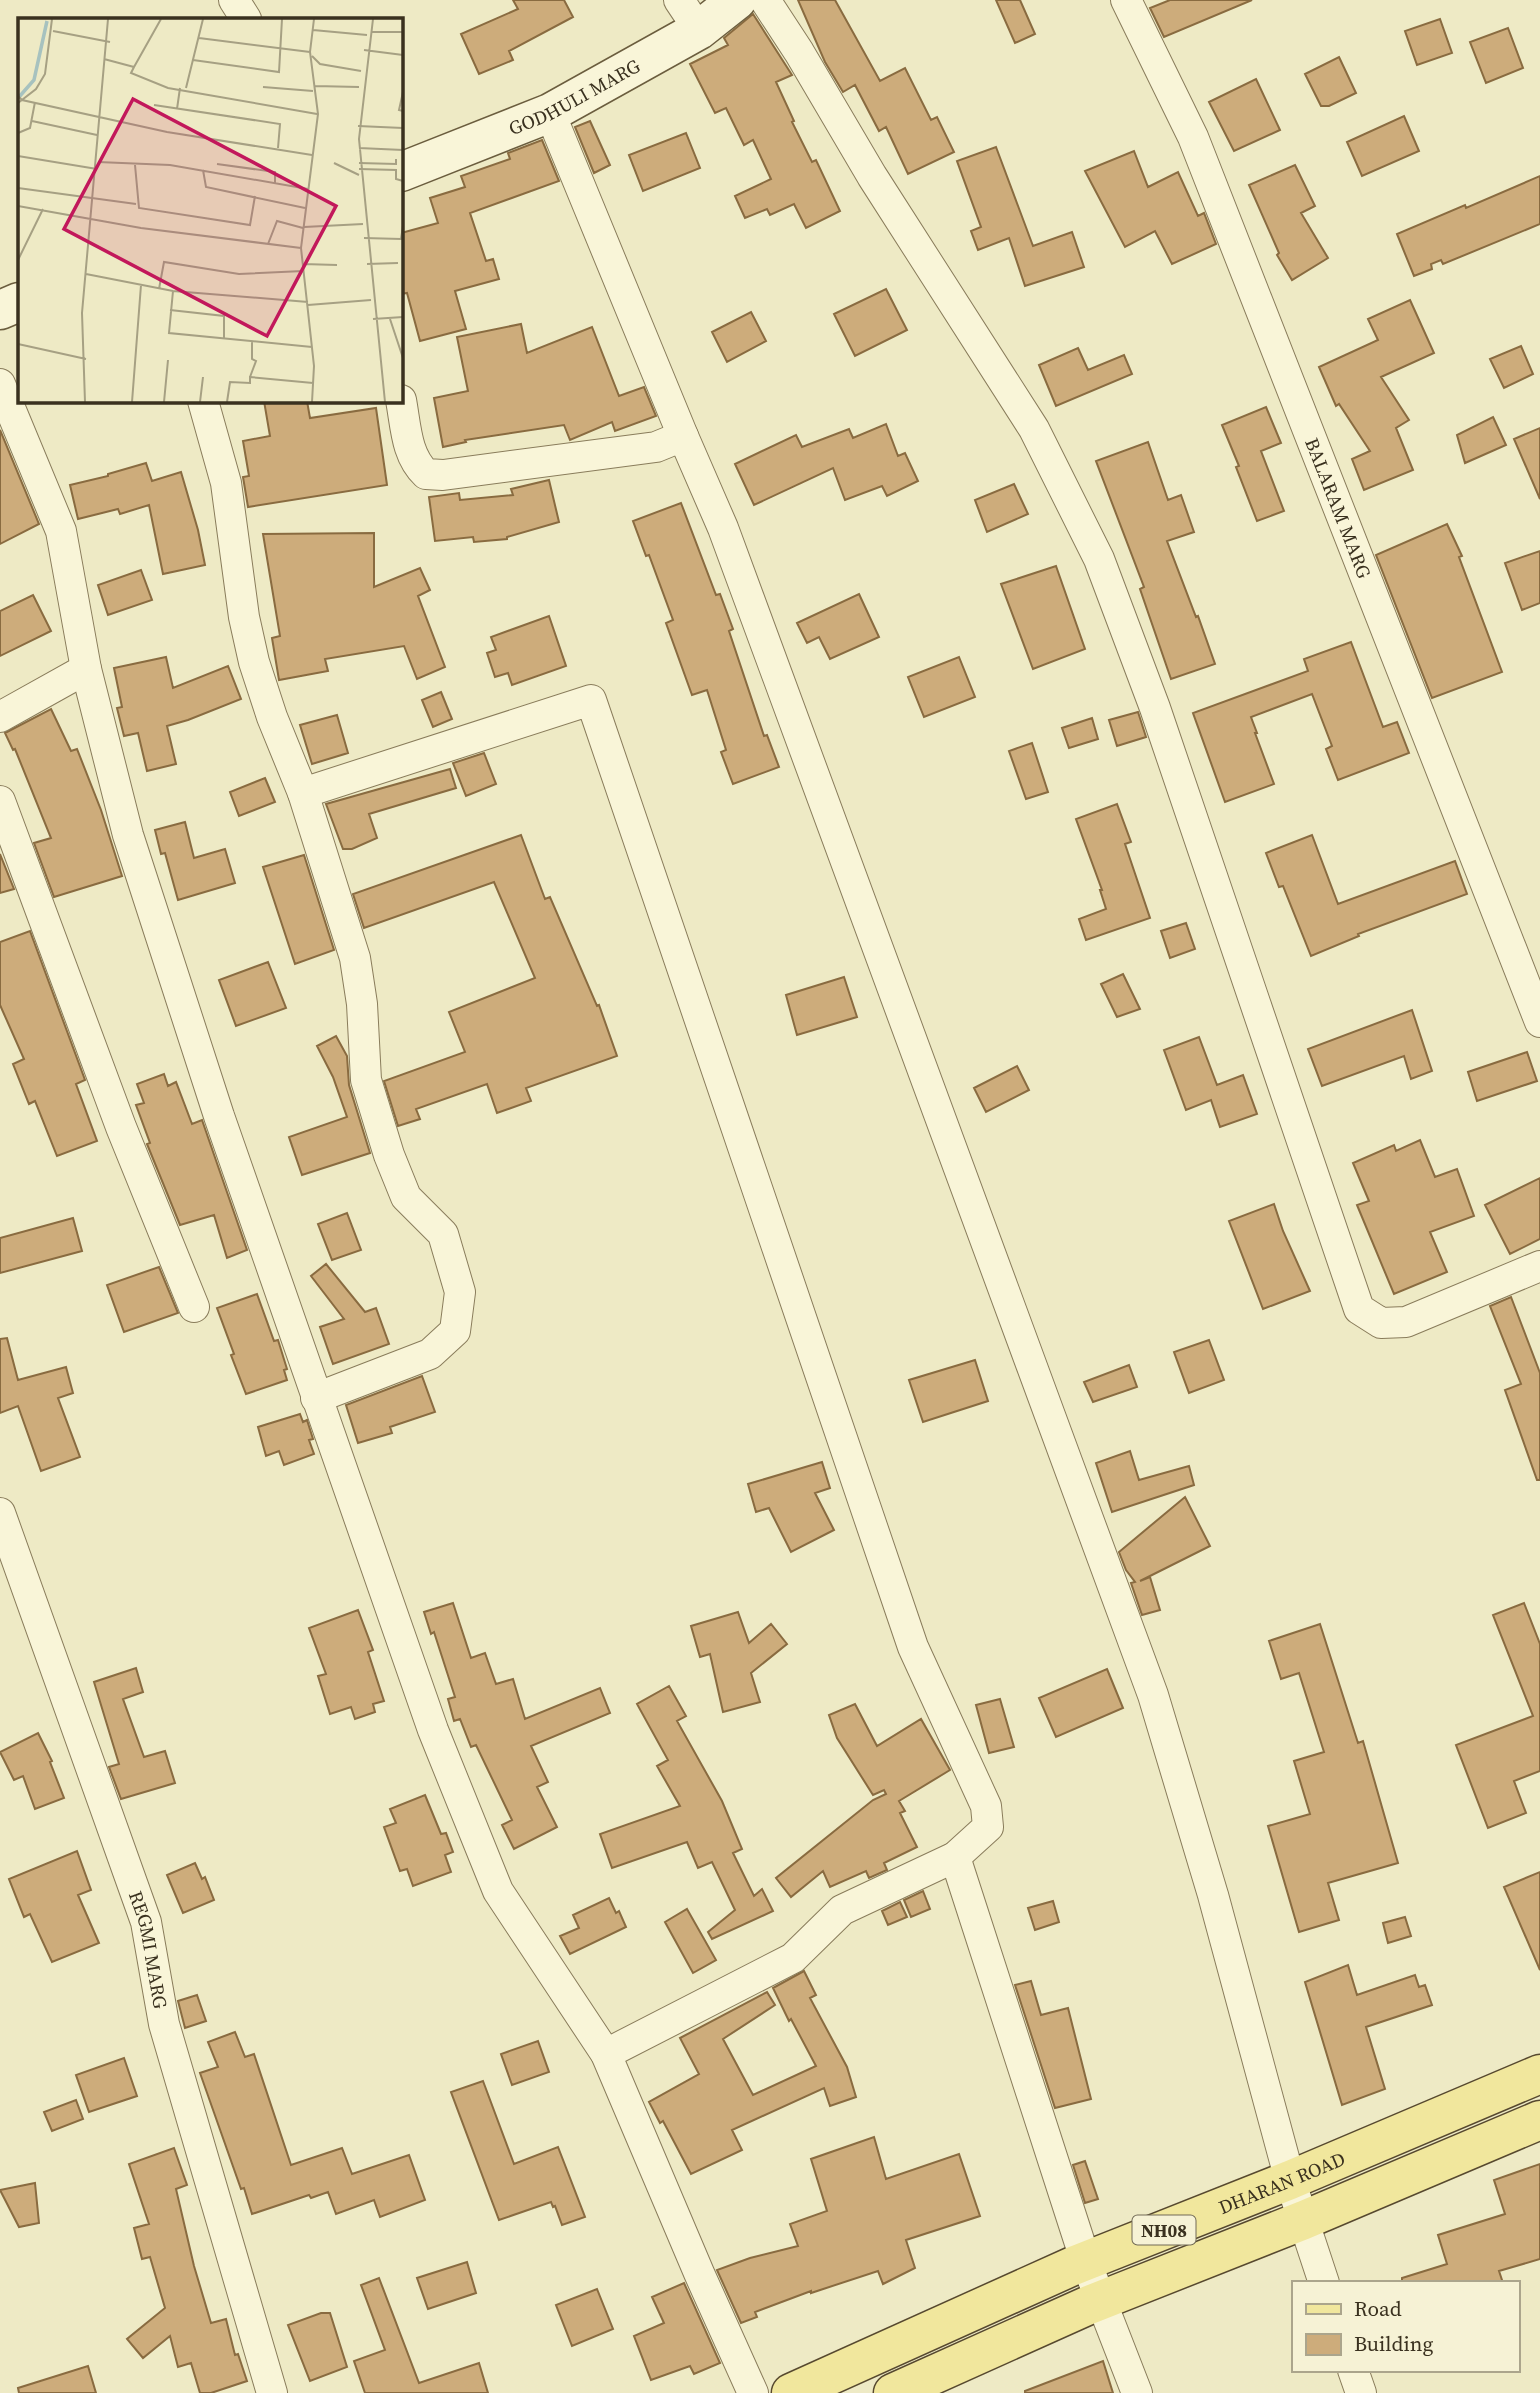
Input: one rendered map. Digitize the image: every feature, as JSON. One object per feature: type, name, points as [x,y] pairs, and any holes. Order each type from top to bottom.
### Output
[{"type":"main road","name":"GODHULI MARG","points":[[402,172],[550,113],[689,15],[737,0]]},
{"type":"main road","points":[[0,310],[18,302]]},
{"type":"main road","name":"DHARAN ROAD","points":[[791,2393],[832,2385],[1086,2262],[1290,2180],[1540,2074]]},
{"type":"main road","name":"NH08","points":[[893,2393],[1102,2300],[1304,2220],[1540,2120]]},
{"type":"street","points":[[234,0],[245,18]]},
{"type":"street","points":[[765,0],[872,176],[1034,429],[1099,559],[1160,721],[1359,1309],[1381,1323],[1406,1322],[1540,1266]]},
{"type":"street","name":"BALARAM MARG","points":[[1126,0],[1193,137],[1540,1022]]},
{"type":"street","points":[[550,113],[723,528],[1153,1695],[1213,1895],[1290,2180],[1323,2281]]},
{"type":"street","points":[[0,384],[61,531],[86,669],[128,835],[219,1116],[433,1730],[498,1891],[606,2054],[753,2393]]},
{"type":"street","points":[[203,402],[226,483],[244,617],[254,662],[272,717],[303,793],[355,958],[362,1004],[366,1080],[389,1156],[405,1197],[443,1234],[460,1292],[455,1331],[430,1354],[316,1398]]},
{"type":"street","points":[[401,402],[410,450],[417,465],[426,474],[443,475],[656,447],[683,436]]},
{"type":"street","points":[[0,717],[86,669]]},
{"type":"street","points":[[303,793],[591,700],[913,1647],[986,1806],[988,1827],[955,1857],[842,1910],[793,1958],[606,2054]]},
{"type":"street","points":[[0,801],[121,1127],[194,1307]]},
{"type":"street","name":"REGMI MARG","points":[[0,1513],[146,1922],[164,2024],[272,2393]]},
{"type":"street","points":[[955,1857],[1086,2262],[1137,2393]]},
{"type":"street","points":[[1354,2372],[1361,2393]]},
{"type":"building","points":[[513,0],[564,0],[573,17],[509,51],[513,60],[479,74],[461,34],[518,9]]},
{"type":"building","points":[[798,0],[835,0],[880,81],[905,68],[931,120],[937,117],[954,152],[908,174],[886,127],[879,131],[855,85],[843,92],[825,62]]},
{"type":"building","points":[[996,0],[1020,0],[1035,34],[1015,43]]},
{"type":"building","points":[[1170,0],[1252,0],[1164,37],[1150,8]]},
{"type":"building","points":[[753,14],[792,75],[776,82],[794,121],[792,122],[812,162],[816,160],[840,211],[806,228],[794,204],[770,215],[767,209],[745,218],[735,196],[771,179],[753,140],[744,145],[726,108],[715,113],[690,64],[728,45],[724,38]]},
{"type":"building","points":[[1440,19],[1452,53],[1417,65],[1405,31]]},
{"type":"building","points":[[1508,28],[1523,68],[1486,83],[1470,42]]},
{"type":"building","points":[[1339,57],[1356,93],[1329,106],[1321,106],[1305,74]]},
{"type":"building","points":[[1256,79],[1280,130],[1234,151],[1209,102]]},
{"type":"building","points":[[1404,116],[1419,151],[1362,176],[1347,142]]},
{"type":"building","points":[[590,121],[610,165],[594,173],[575,127]]},
{"type":"building","points":[[686,133],[700,168],[643,191],[629,155]]},
{"type":"building","points":[[542,140],[559,181],[470,213],[486,261],[493,259],[499,279],[455,291],[466,329],[420,341],[407,293],[402,294],[402,233],[438,223],[430,198],[465,187],[461,176],[510,159],[508,153]]},
{"type":"building","points":[[996,147],[1033,246],[1072,232],[1084,267],[1025,286],[1009,238],[978,250],[971,231],[981,227],[957,161]]},
{"type":"building","points":[[1134,151],[1148,187],[1178,172],[1198,216],[1204,213],[1216,244],[1172,264],[1155,231],[1125,247],[1085,171]]},
{"type":"building","points":[[1295,165],[1315,206],[1301,213],[1328,258],[1292,280],[1277,255],[1279,253],[1249,185]]},
{"type":"building","points":[[1540,176],[1540,224],[1443,264],[1441,260],[1431,264],[1432,269],[1414,276],[1397,234]]},
{"type":"building","points":[[886,289],[907,330],[855,356],[834,314]]},
{"type":"building","points":[[1410,300],[1434,353],[1381,377],[1409,420],[1396,428],[1413,470],[1364,490],[1352,459],[1370,451],[1339,404],[1336,406],[1319,367],[1378,340],[1368,319]]},
{"type":"building","points":[[751,312],[766,341],[727,362],[712,332]]},
{"type":"building","points":[[521,324],[527,353],[592,327],[619,396],[644,387],[656,416],[615,431],[612,422],[570,440],[564,425],[465,440],[466,442],[443,447],[434,398],[468,391],[457,337]]},
{"type":"building","points":[[1521,346],[1533,374],[1504,388],[1490,359]]},
{"type":"building","points":[[1078,348],[1088,370],[1124,355],[1132,374],[1056,406],[1039,365]]},
{"type":"building","points":[[264,402],[307,402],[310,418],[376,408],[387,485],[248,507],[243,477],[249,476],[243,441],[270,436]]},
{"type":"building","points":[[1266,407],[1281,443],[1261,451],[1284,511],[1257,521],[1222,425]]},
{"type":"building","points":[[1493,417],[1506,445],[1465,463],[1457,435]]},
{"type":"building","points":[[886,424],[898,456],[905,453],[918,481],[887,496],[882,486],[845,500],[833,468],[754,505],[735,464],[796,435],[802,447],[849,429],[853,438]]},
{"type":"building","points":[[1540,428],[1540,499],[1514,439]]},
{"type":"building","points":[[0,430],[39,524],[0,544]]},
{"type":"building","points":[[1148,442],[1168,500],[1181,495],[1194,532],[1167,541],[1215,664],[1171,679],[1140,589],[1144,587],[1096,461]]},
{"type":"building","points":[[146,463],[152,481],[181,472],[205,565],[163,574],[149,505],[120,514],[118,509],[78,519],[70,485]]},
{"type":"building","points":[[549,480],[559,522],[507,539],[474,542],[473,537],[435,541],[429,497],[459,493],[460,500],[513,495],[511,489]]},
{"type":"building","points":[[1014,484],[1028,514],[987,532],[975,500]]},
{"type":"building","points":[[681,503],[716,595],[720,594],[733,629],[729,631],[764,736],[767,735],[779,767],[733,784],[721,752],[726,750],[707,690],[692,695],[666,623],[673,620],[633,521]]},
{"type":"building","points":[[1447,524],[1462,556],[1459,557],[1502,672],[1432,698],[1376,555]]},
{"type":"building","points":[[374,533],[374,587],[420,568],[430,590],[418,596],[445,667],[417,679],[404,646],[325,659],[328,671],[279,680],[272,638],[280,636],[263,534]]},
{"type":"building","points":[[1540,551],[1540,603],[1522,610],[1505,563]]},
{"type":"building","points":[[1056,566],[1085,649],[1033,669],[1001,584]]},
{"type":"building","points":[[141,570],[152,600],[108,615],[98,585]]},
{"type":"building","points":[[859,594],[879,637],[830,659],[819,637],[807,643],[797,623]]},
{"type":"building","points":[[33,595],[51,631],[0,656],[0,611]]},
{"type":"building","points":[[549,616],[566,666],[512,685],[508,673],[495,677],[487,653],[496,650],[491,637]]},
{"type":"building","points":[[1351,642],[1383,727],[1397,722],[1409,753],[1338,780],[1326,749],[1332,746],[1312,694],[1251,717],[1274,784],[1225,802],[1193,713],[1308,671],[1304,659]]},
{"type":"building","points":[[166,657],[173,688],[228,666],[241,699],[167,726],[176,764],[147,771],[138,733],[124,736],[117,708],[122,707],[114,668]]},
{"type":"building","points":[[959,657],[975,697],[924,717],[908,677]]},
{"type":"building","points":[[441,692],[452,719],[433,727],[422,700]]},
{"type":"building","points":[[51,709],[71,751],[77,749],[101,810],[122,876],[54,897],[34,843],[51,838],[15,749],[13,750],[5,733]]},
{"type":"building","points":[[1138,712],[1146,737],[1117,746],[1109,720]]},
{"type":"building","points":[[337,715],[348,753],[312,764],[300,725]]},
{"type":"building","points":[[1092,718],[1098,739],[1069,748],[1062,728]]},
{"type":"building","points":[[1032,743],[1048,792],[1026,799],[1009,751]]},
{"type":"building","points":[[484,753],[496,784],[466,796],[453,763]]},
{"type":"building","points":[[450,769],[456,788],[369,814],[377,838],[352,849],[343,849],[326,804]]},
{"type":"building","points":[[265,778],[275,802],[239,816],[230,792]]},
{"type":"building","points":[[1117,804],[1131,842],[1125,844],[1150,918],[1086,940],[1079,919],[1106,909],[1102,890],[1076,819]]},
{"type":"building","points":[[185,822],[194,858],[225,849],[235,883],[178,900],[165,853],[161,854],[155,830]]},
{"type":"building","points":[[521,835],[545,899],[550,897],[597,1006],[599,1005],[617,1056],[526,1088],[531,1101],[497,1113],[487,1084],[416,1109],[420,1119],[398,1126],[384,1081],[465,1052],[449,1012],[535,978],[494,882],[364,928],[353,894]]},
{"type":"building","points":[[1312,835],[1338,904],[1455,861],[1467,894],[1358,934],[1359,936],[1311,956],[1283,886],[1279,887],[1266,853]]},
{"type":"building","points":[[0,854],[14,889],[0,893]]},
{"type":"building","points":[[304,855],[334,950],[295,964],[263,867]]},
{"type":"building","points":[[1186,923],[1195,949],[1170,958],[1161,931]]},
{"type":"building","points":[[30,931],[85,1080],[76,1084],[97,1141],[57,1156],[35,1101],[29,1104],[13,1064],[24,1059],[0,1005],[0,942]]},
{"type":"building","points":[[268,962],[286,1008],[236,1026],[219,980]]},
{"type":"building","points":[[1123,974],[1140,1009],[1117,1017],[1101,984]]},
{"type":"building","points":[[844,977],[857,1017],[797,1035],[786,995]]},
{"type":"building","points":[[1412,1010],[1432,1071],[1411,1079],[1404,1056],[1322,1086],[1308,1049]]},
{"type":"building","points":[[336,1036],[347,1056],[349,1085],[370,1153],[302,1175],[289,1137],[347,1117],[333,1077],[317,1046]]},
{"type":"building","points":[[1199,1037],[1217,1085],[1243,1075],[1257,1114],[1220,1127],[1211,1100],[1186,1110],[1164,1050]]},
{"type":"building","points":[[1527,1052],[1537,1081],[1477,1101],[1468,1072]]},
{"type":"building","points":[[1017,1066],[1029,1090],[986,1112],[974,1088]]},
{"type":"building","points":[[164,1074],[168,1086],[176,1082],[192,1124],[202,1120],[247,1250],[227,1258],[214,1215],[180,1225],[147,1144],[150,1143],[136,1105],[144,1103],[137,1084]]},
{"type":"building","points":[[1420,1140],[1435,1177],[1457,1169],[1474,1216],[1430,1232],[1447,1272],[1394,1294],[1357,1205],[1369,1201],[1353,1163],[1394,1145],[1396,1151]]},
{"type":"building","points":[[1540,1178],[1540,1239],[1510,1254],[1485,1205]]},
{"type":"building","points":[[1274,1204],[1310,1291],[1263,1309],[1229,1221]]},
{"type":"building","points":[[347,1213],[361,1250],[332,1260],[318,1224]]},
{"type":"building","points":[[73,1218],[82,1251],[0,1273],[0,1238]]},
{"type":"building","points":[[326,1264],[365,1312],[376,1308],[389,1344],[333,1364],[320,1327],[344,1319],[311,1276]]},
{"type":"building","points":[[159,1267],[178,1313],[124,1332],[107,1285]]},
{"type":"building","points":[[257,1294],[274,1341],[278,1340],[287,1369],[284,1370],[287,1380],[246,1394],[217,1308]]},
{"type":"building","points":[[1511,1297],[1540,1373],[1540,1480],[1537,1480],[1505,1390],[1521,1384],[1490,1306]]},
{"type":"building","points":[[7,1338],[18,1380],[66,1367],[73,1393],[58,1398],[80,1457],[41,1471],[18,1406],[0,1413],[0,1339]]},
{"type":"building","points":[[1209,1340],[1224,1380],[1189,1393],[1174,1352]]},
{"type":"building","points":[[975,1360],[988,1401],[923,1422],[909,1380]]},
{"type":"building","points":[[1129,1365],[1137,1387],[1093,1402],[1084,1382]]},
{"type":"building","points":[[422,1376],[435,1412],[390,1427],[392,1433],[358,1443],[346,1405]]},
{"type":"building","points":[[300,1414],[303,1422],[307,1420],[314,1454],[284,1465],[279,1451],[266,1456],[258,1427]]},
{"type":"building","points":[[1130,1451],[1139,1480],[1189,1466],[1194,1485],[1112,1512],[1096,1463]]},
{"type":"building","points":[[822,1462],[830,1488],[815,1493],[834,1530],[791,1552],[769,1508],[756,1512],[748,1484]]},
{"type":"building","points":[[1185,1497],[1210,1546],[1140,1581],[1150,1577],[1160,1610],[1142,1615],[1131,1583],[1135,1582],[1126,1570],[1119,1552]]},
{"type":"building","points":[[453,1603],[471,1658],[485,1653],[496,1684],[513,1679],[525,1719],[600,1688],[610,1713],[531,1746],[548,1782],[537,1787],[557,1827],[514,1849],[502,1825],[512,1820],[476,1745],[471,1747],[460,1719],[454,1721],[448,1699],[455,1697],[434,1632],[431,1634],[424,1612]]},
{"type":"building","points":[[1524,1603],[1540,1644],[1540,1771],[1514,1781],[1526,1813],[1488,1828],[1456,1745],[1533,1716],[1493,1615]]},
{"type":"building","points":[[358,1610],[373,1650],[368,1652],[384,1701],[373,1704],[375,1712],[355,1719],[351,1707],[330,1714],[318,1676],[326,1674],[309,1628]]},
{"type":"building","points":[[738,1612],[749,1643],[771,1624],[787,1644],[751,1673],[760,1702],[723,1712],[710,1654],[700,1657],[691,1626]]},
{"type":"building","points":[[1320,1624],[1358,1743],[1363,1741],[1398,1863],[1328,1883],[1339,1920],[1299,1932],[1268,1826],[1310,1814],[1294,1761],[1324,1752],[1299,1673],[1281,1679],[1269,1641]]},
{"type":"building","points":[[136,1668],[143,1692],[123,1699],[144,1757],[165,1751],[175,1783],[121,1799],[109,1767],[119,1764],[94,1682]]},
{"type":"building","points":[[1107,1669],[1123,1708],[1056,1737],[1039,1698]]},
{"type":"building","points":[[669,1686],[686,1716],[677,1721],[722,1801],[742,1849],[733,1853],[754,1896],[762,1889],[773,1911],[712,1939],[708,1932],[735,1910],[712,1862],[698,1868],[687,1842],[612,1868],[600,1834],[680,1806],[657,1766],[668,1760],[637,1704]]},
{"type":"building","points":[[1000,1699],[1014,1747],[989,1753],[976,1705]]},
{"type":"building","points":[[855,1704],[877,1746],[921,1719],[950,1770],[899,1801],[905,1811],[900,1813],[917,1847],[884,1863],[887,1870],[869,1878],[866,1871],[830,1887],[823,1871],[791,1897],[776,1878],[873,1800],[886,1794],[884,1790],[873,1795],[837,1738],[829,1715]]},
{"type":"building","points":[[38,1733],[52,1761],[50,1762],[64,1798],[35,1809],[23,1776],[14,1780],[0,1752]]},
{"type":"building","points":[[425,1795],[441,1834],[446,1833],[453,1852],[445,1855],[451,1872],[413,1886],[407,1869],[400,1871],[384,1827],[396,1823],[390,1809]]},
{"type":"building","points":[[77,1851],[91,1890],[78,1895],[99,1943],[52,1962],[30,1914],[24,1917],[9,1879]]},
{"type":"building","points":[[195,1863],[202,1879],[205,1877],[214,1900],[183,1913],[167,1875]]},
{"type":"building","points":[[1540,1872],[1540,1970],[1504,1887]]},
{"type":"building","points":[[923,1891],[930,1909],[911,1917],[904,1900]]},
{"type":"building","points":[[609,1898],[626,1927],[570,1954],[560,1936],[579,1928],[573,1915]]},
{"type":"building","points":[[1053,1901],[1059,1922],[1035,1930],[1028,1908]]},
{"type":"building","points":[[900,1902],[907,1917],[888,1925],[882,1911]]},
{"type":"building","points":[[687,1909],[716,1960],[693,1973],[665,1922]]},
{"type":"building","points":[[1405,1917],[1411,1936],[1388,1943],[1383,1923]]},
{"type":"building","points":[[1348,1965],[1357,1995],[1415,1975],[1419,1987],[1425,1985],[1432,2005],[1366,2027],[1385,2089],[1342,2105],[1305,1982]]},
{"type":"building","points":[[804,1971],[816,1995],[810,1998],[847,2067],[856,2097],[830,2106],[824,2088],[732,2130],[742,2150],[691,2174],[663,2121],[660,2123],[649,2102],[699,2074],[680,2038],[767,1992],[775,2005],[723,2039],[753,2095],[816,2066],[773,1988]]},
{"type":"building","points":[[1031,1981],[1041,2015],[1068,2008],[1091,2099],[1055,2108],[1015,1985]]},
{"type":"building","points":[[197,1995],[206,2021],[185,2028],[178,2001]]},
{"type":"building","points":[[235,2032],[245,2057],[254,2054],[291,2165],[342,2148],[352,2174],[409,2155],[425,2200],[380,2217],[374,2200],[336,2214],[328,2192],[311,2198],[309,2195],[252,2214],[200,2073],[218,2067],[208,2042]]},
{"type":"building","points":[[538,2041],[549,2072],[512,2085],[501,2054]]},
{"type":"building","points":[[124,2058],[137,2096],[89,2112],[76,2075]]},
{"type":"building","points":[[483,2081],[514,2164],[558,2147],[585,2217],[562,2225],[551,2202],[499,2220],[451,2092]]},
{"type":"building","points":[[76,2100],[83,2119],[52,2131],[44,2112]]},
{"type":"building","points":[[874,2137],[886,2179],[959,2154],[980,2216],[906,2240],[915,2268],[883,2284],[878,2271],[811,2291],[755,2312],[757,2317],[741,2323],[717,2270],[750,2258],[798,2246],[790,2224],[827,2211],[811,2159]]},
{"type":"building","points":[[174,2148],[187,2185],[176,2189],[211,2323],[226,2319],[235,2355],[238,2354],[247,2381],[211,2393],[200,2393],[191,2363],[178,2367],[170,2336],[143,2358],[127,2339],[165,2308],[150,2257],[142,2259],[134,2228],[149,2224],[129,2164]]},
{"type":"building","points":[[1085,2161],[1098,2199],[1085,2203],[1073,2165]]},
{"type":"building","points":[[1540,2164],[1540,2259],[1499,2271],[1502,2281],[1402,2281],[1402,2278],[1447,2264],[1438,2235],[1505,2214],[1494,2180]]},
{"type":"building","points":[[35,2183],[39,2223],[19,2227],[0,2190]]},
{"type":"building","points":[[467,2262],[476,2293],[428,2309],[417,2278]]},
{"type":"building","points":[[379,2278],[419,2383],[479,2363],[488,2393],[365,2393],[354,2361],[385,2350],[361,2285]]},
{"type":"building","points":[[684,2283],[720,2363],[694,2374],[690,2366],[651,2380],[634,2336],[664,2323],[652,2297]]},
{"type":"building","points":[[597,2289],[613,2329],[572,2346],[556,2305]]},
{"type":"building","points":[[321,2313],[330,2313],[347,2367],[310,2381],[288,2325]]},
{"type":"building","points":[[1103,2361],[1113,2393],[1025,2393],[1025,2391]]},
{"type":"building","points":[[88,2366],[96,2393],[19,2393],[18,2388]]}]
